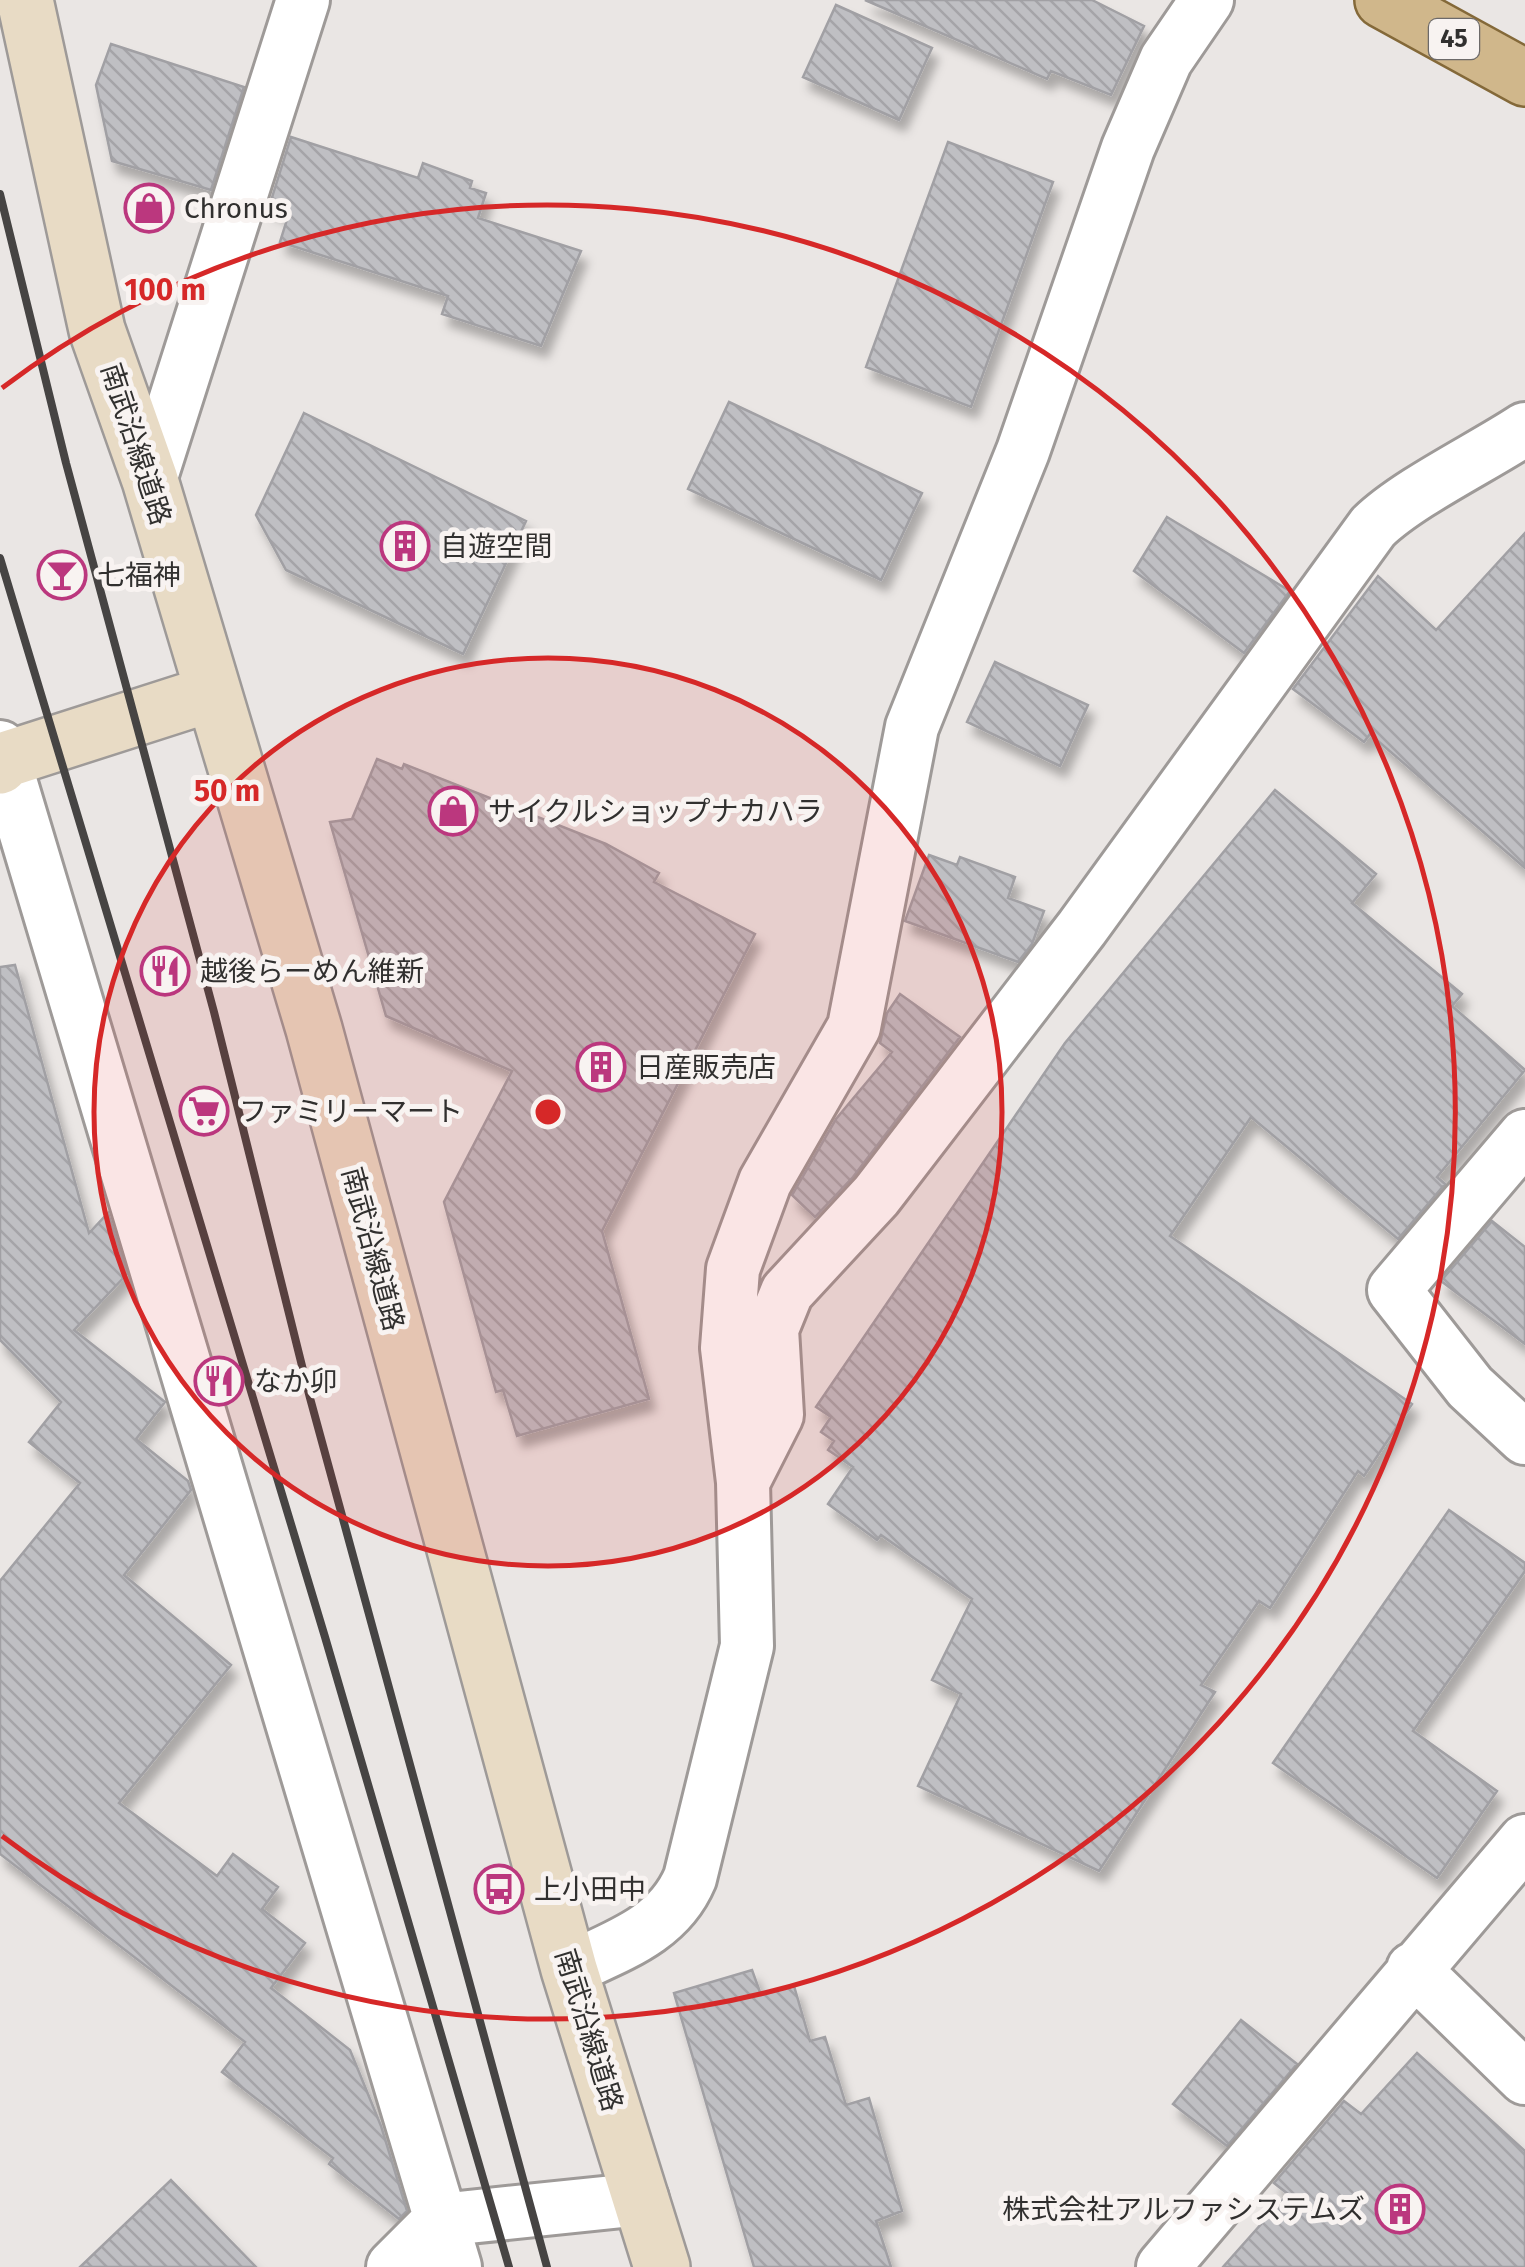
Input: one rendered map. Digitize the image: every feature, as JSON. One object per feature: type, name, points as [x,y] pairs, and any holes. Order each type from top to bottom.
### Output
[{"type":"main road","name":"45","points":[[1384,0],[1525,78]]},
{"type":"street","name":"南武沿線道路","points":[[25,0],[98,330],[150,480],[314,1029],[569,1970],[662,2267]]},
{"type":"street","points":[[150,480],[303,0]]},
{"type":"street","points":[[569,1970],[664,1920],[680,1900],[690,1878],[747,1646],[743,1482],[727,1348],[734,1269],[765,1182],[854,1026],[912,726],[1023,451],[1128,148],[1166,60],[1207,0]]},
{"type":"street","points":[[743,1482],[777,1415],[772,1329],[787,1292],[876,1196],[985,1048],[1082,928],[1373,528],[1392,509],[1413,500],[1525,429]]},
{"type":"street","points":[[213,693],[1,758],[447,2244]]},
{"type":"street","points":[[1525,1136],[1394,1290],[1470,1387],[1525,1438]]},
{"type":"street","points":[[1163,2267],[1525,1841]]},
{"type":"street","points":[[1413,1969],[1525,2078]]},
{"type":"street","points":[[393,2267],[447,2244],[642,2199]]},
{"type":"building","points":[[865,0],[1092,0],[1144,26],[1111,95],[1051,71],[1047,79]]},
{"type":"building","points":[[836,5],[932,48],[899,120],[803,77]]},
{"type":"building","points":[[111,44],[244,87],[211,190],[112,161],[96,85]]},
{"type":"building","points":[[291,137],[418,178],[423,163],[472,181],[470,188],[486,193],[478,218],[581,251],[541,346],[442,314],[448,296],[280,242],[289,213],[269,207]]},
{"type":"building","points":[[948,142],[1053,182],[971,407],[866,367]]},
{"type":"building","points":[[729,402],[922,493],[881,580],[688,489]]},
{"type":"building","name":"自遊空間","points":[[304,413],[526,521],[463,654],[286,570],[256,515]]},
{"type":"building","points":[[1167,517],[1290,591],[1244,653],[1134,571]]},
{"type":"building","points":[[1525,533],[1525,868],[1370,734],[1364,742],[1293,689],[1378,576],[1436,630]]},
{"type":"building","points":[[995,662],[1088,705],[1060,766],[967,722]]},
{"type":"building","points":[[377,759],[402,769],[404,764],[606,844],[659,873],[654,882],[755,934],[602,1231],[649,1399],[517,1436],[503,1390],[496,1392],[444,1202],[512,1071],[386,1016],[330,822],[352,819]]},
{"type":"building","points":[[1275,790],[1376,874],[1352,903],[1462,994],[1452,1006],[1525,1070],[1437,1177],[1445,1184],[1398,1239],[1251,1117],[1170,1236],[1412,1404],[1364,1476],[1358,1471],[1270,1608],[1259,1601],[1201,1685],[1215,1692],[1099,1871],[918,1786],[961,1694],[932,1680],[972,1599],[881,1535],[877,1540],[828,1504],[853,1467],[828,1450],[834,1441],[821,1432],[831,1417],[816,1407],[1065,1043]]},
{"type":"building","points":[[929,855],[957,865],[960,857],[1015,877],[1008,898],[1044,911],[1032,944],[1018,962],[905,921]]},
{"type":"building","points":[[15,965],[89,1233],[108,1213],[127,1274],[74,1330],[165,1402],[136,1439],[188,1481],[191,1490],[124,1575],[231,1665],[119,1803],[217,1876],[233,1854],[278,1887],[262,1909],[305,1943],[271,1988],[350,2050],[381,2126],[407,2211],[399,2219],[329,2164],[333,2158],[222,2072],[245,2042],[0,1854],[0,1581],[80,1483],[29,1442],[61,1402],[0,1340],[0,967]]},
{"type":"building","points":[[900,994],[960,1037],[853,1177],[815,1217],[792,1195],[836,1119],[892,1052],[880,1043],[887,1013]]},
{"type":"building","points":[[1492,1221],[1525,1247],[1525,1344],[1441,1281]]},
{"type":"building","points":[[1449,1510],[1525,1563],[1525,1571],[1413,1731],[1497,1791],[1437,1878],[1273,1763]]},
{"type":"building","points":[[752,1970],[761,1995],[794,1986],[810,2041],[825,2037],[846,2105],[869,2098],[902,2211],[876,2221],[891,2267],[754,2267],[674,1993]]},
{"type":"building","points":[[1241,2020],[1297,2064],[1227,2146],[1173,2104]]},
{"type":"building","name":"株式会社アルファシステムズ","points":[[1417,2053],[1525,2151],[1525,2267],[1223,2267],[1288,2194],[1274,2183],[1344,2101],[1361,2114]]},
{"type":"building","points":[[171,2180],[256,2267],[80,2267]]},
{"type":"railway","points":[[0,194],[66,463],[214,1012],[310,1398],[547,2267]]},
{"type":"railway","points":[[0,558],[325,1637],[509,2267]]},
{"type":"place","name":"Chronus","points":[[149,208]]},
{"type":"place","name":"自遊空間","points":[[405,546]]},
{"type":"place","name":"七福神","points":[[62,575]]},
{"type":"place","name":"サイクルショップナカハラ","points":[[453,811]]},
{"type":"place","name":"越後らーめん維新","points":[[165,971]]},
{"type":"place","name":"日産販売店","points":[[601,1067]]},
{"type":"place","name":"ファミリーマート","points":[[204,1111]]},
{"type":"place","name":"なか卯","points":[[219,1381]]},
{"type":"place","name":"上小田中","points":[[499,1889]]},
{"type":"place","name":"株式会社アルファシステムズ","points":[[1400,2209]]}]
